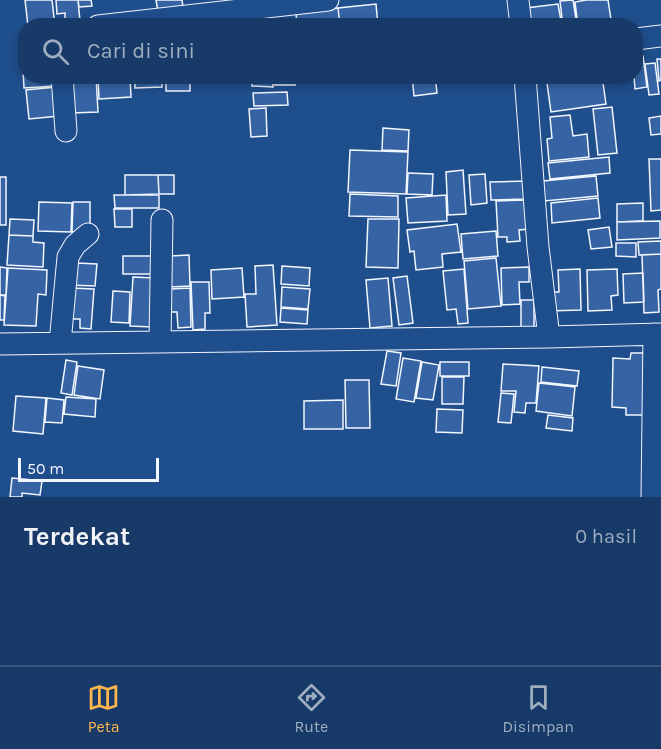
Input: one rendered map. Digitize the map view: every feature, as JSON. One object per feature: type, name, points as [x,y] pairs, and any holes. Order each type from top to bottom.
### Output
[{"type":"street","points":[[169,18],[328,0]]},
{"type":"street","points":[[518,0],[519,18]]},
{"type":"street","points":[[643,38],[661,36]]},
{"type":"street","points":[[63,84],[66,131]]},
{"type":"street","points":[[526,84],[538,247],[549,337]]},
{"type":"street","points":[[160,342],[162,220]]},
{"type":"street","points":[[60,343],[68,257],[75,245],[88,234]]},
{"type":"street","points":[[0,344],[658,334],[652,497]]},
{"type":"building","points":[[25,0],[52,0],[54,18],[27,18]]},
{"type":"building","points":[[56,0],[78,0],[80,18],[65,18],[65,13],[57,14]]},
{"type":"building","points":[[78,0],[91,0],[92,6],[79,7]]},
{"type":"building","points":[[156,0],[182,0],[184,14],[158,12]]},
{"type":"building","points":[[573,0],[576,18],[562,18],[560,1]]},
{"type":"building","points":[[608,0],[611,18],[577,18],[575,2]]},
{"type":"building","points":[[376,4],[377,18],[339,18],[338,8]]},
{"type":"building","points":[[558,4],[561,18],[527,18],[526,8]]},
{"type":"building","points":[[338,8],[339,18],[296,18],[296,13]]},
{"type":"building","points":[[643,56],[647,87],[635,89],[635,84],[643,84]]},
{"type":"building","points":[[657,59],[661,59],[661,80],[659,81]]},
{"type":"building","points":[[655,63],[659,94],[649,95],[645,64]]},
{"type":"building","points":[[24,84],[57,84],[57,86],[24,88]]},
{"type":"building","points":[[69,84],[96,84],[98,112],[71,113]]},
{"type":"building","points":[[98,84],[130,84],[131,97],[99,99]]},
{"type":"building","points":[[135,84],[162,84],[162,87],[135,88]]},
{"type":"building","points":[[166,84],[190,84],[190,91],[166,91]]},
{"type":"building","points":[[252,84],[273,84],[273,87],[252,86]]},
{"type":"building","points":[[413,84],[436,84],[437,93],[414,96]]},
{"type":"building","points":[[547,84],[603,84],[606,104],[551,112]]},
{"type":"building","points":[[57,87],[59,116],[29,119],[26,90]]},
{"type":"building","points":[[287,92],[288,105],[254,106],[253,93]]},
{"type":"building","points":[[612,107],[617,153],[598,155],[593,109]]},
{"type":"building","points":[[266,108],[267,136],[251,137],[249,109]]},
{"type":"building","points":[[570,115],[573,136],[587,134],[589,157],[549,161],[547,139],[552,138],[550,117]]},
{"type":"building","points":[[661,116],[661,134],[651,135],[649,118]]},
{"type":"building","points":[[383,128],[409,130],[408,151],[382,150]]},
{"type":"building","points":[[350,150],[408,152],[406,194],[348,192]]},
{"type":"building","points":[[609,157],[610,173],[550,179],[548,163]]},
{"type":"building","points":[[649,159],[661,159],[661,210],[651,211]]},
{"type":"building","points":[[463,170],[466,214],[448,215],[446,172]]},
{"type":"building","points":[[408,173],[433,174],[432,195],[407,194]]},
{"type":"building","points":[[485,174],[487,203],[471,205],[469,175]]},
{"type":"building","points":[[125,175],[158,175],[159,194],[125,195]]},
{"type":"building","points":[[158,175],[174,175],[174,194],[159,194]]},
{"type":"building","points":[[596,176],[598,196],[544,201],[543,181]]},
{"type":"building","points":[[0,177],[6,177],[6,225],[0,225]]},
{"type":"building","points":[[527,181],[527,199],[491,200],[490,182]]},
{"type":"building","points":[[350,194],[398,196],[398,217],[349,216]]},
{"type":"building","points":[[114,195],[159,195],[159,208],[115,208]]},
{"type":"building","points":[[446,195],[447,221],[408,223],[406,198]]},
{"type":"building","points":[[598,198],[600,218],[552,223],[551,203]]},
{"type":"building","points":[[527,200],[529,229],[519,230],[520,241],[507,242],[507,237],[498,237],[496,201]]},
{"type":"building","points":[[39,202],[72,203],[71,232],[38,231]]},
{"type":"building","points":[[73,202],[90,202],[90,232],[72,232]]},
{"type":"building","points":[[643,203],[643,221],[617,222],[617,204]]},
{"type":"building","points":[[114,209],[132,209],[132,227],[115,227]]},
{"type":"building","points":[[10,219],[34,220],[33,236],[9,235]]},
{"type":"building","points":[[368,219],[399,219],[398,268],[366,267]]},
{"type":"building","points":[[660,221],[660,238],[617,240],[617,222]]},
{"type":"building","points":[[457,224],[461,252],[442,254],[443,267],[416,270],[414,251],[410,252],[407,230]]},
{"type":"building","points":[[609,227],[612,247],[591,249],[588,230]]},
{"type":"building","points":[[496,231],[498,256],[463,259],[461,234]]},
{"type":"building","points":[[9,235],[33,236],[33,242],[44,243],[43,267],[7,265]]},
{"type":"building","points":[[661,241],[661,254],[639,255],[638,242]]},
{"type":"building","points":[[616,243],[636,243],[636,257],[616,256]]},
{"type":"building","points":[[661,254],[659,312],[644,313],[642,255]]},
{"type":"building","points":[[189,255],[190,286],[170,287],[170,256]]},
{"type":"building","points":[[123,256],[156,256],[156,274],[123,274]]},
{"type":"building","points":[[496,258],[501,306],[468,309],[464,261]]},
{"type":"building","points":[[77,263],[97,264],[95,286],[70,285]]},
{"type":"building","points":[[273,265],[277,325],[247,327],[245,294],[256,294],[255,266]]},
{"type":"building","points":[[282,266],[310,268],[309,286],[281,284]]},
{"type":"building","points":[[0,267],[7,268],[6,295],[0,295]]},
{"type":"building","points":[[529,267],[529,282],[519,282],[520,304],[502,305],[501,268]]},
{"type":"building","points":[[8,268],[47,270],[46,295],[38,294],[36,326],[4,325]]},
{"type":"building","points":[[242,268],[244,297],[212,299],[211,270]]},
{"type":"building","points":[[464,269],[468,323],[458,324],[456,309],[447,310],[443,271]]},
{"type":"building","points":[[580,269],[581,310],[548,311],[547,292],[559,292],[558,270]]},
{"type":"building","points":[[617,269],[618,295],[611,296],[612,310],[588,311],[587,270]]},
{"type":"building","points":[[643,273],[644,302],[624,303],[623,274]]},
{"type":"building","points":[[407,276],[413,323],[399,325],[393,278]]},
{"type":"building","points":[[133,277],[155,278],[152,327],[130,326]]},
{"type":"building","points":[[388,278],[392,326],[370,328],[366,280]]},
{"type":"building","points":[[191,282],[209,282],[210,313],[205,313],[205,329],[193,330]]},
{"type":"building","points":[[282,287],[310,289],[308,309],[281,307]]},
{"type":"building","points":[[71,288],[94,289],[91,329],[80,328],[80,319],[68,319]]},
{"type":"building","points":[[190,288],[191,327],[178,328],[177,312],[171,312],[170,289]]},
{"type":"building","points":[[113,291],[130,292],[129,323],[111,322]]},
{"type":"building","points":[[0,295],[5,296],[4,320],[0,320]]},
{"type":"building","points":[[521,300],[534,300],[534,329],[521,330]]},
{"type":"building","points":[[281,308],[308,310],[307,324],[280,322]]},
{"type":"building","points":[[387,351],[401,353],[396,386],[381,384]]},
{"type":"building","points":[[631,353],[648,353],[647,415],[626,415],[626,408],[612,407],[613,358],[630,359]]},
{"type":"building","points":[[403,358],[421,361],[414,402],[396,399]]},
{"type":"building","points":[[66,360],[77,362],[72,395],[61,393]]},
{"type":"building","points":[[422,362],[439,365],[433,400],[416,398]]},
{"type":"building","points":[[440,362],[469,362],[469,376],[440,376]]},
{"type":"building","points":[[503,364],[539,366],[536,403],[526,403],[525,413],[514,412],[516,391],[501,391]]},
{"type":"building","points":[[78,366],[104,370],[100,399],[74,395]]},
{"type":"building","points":[[542,367],[579,371],[577,386],[541,382]]},
{"type":"building","points":[[442,377],[464,377],[463,404],[442,404]]},
{"type":"building","points":[[345,380],[369,380],[370,428],[346,428]]},
{"type":"building","points":[[539,383],[575,387],[572,416],[536,411]]},
{"type":"building","points":[[501,393],[514,394],[511,423],[498,422]]},
{"type":"building","points":[[16,396],[46,398],[43,434],[13,431]]},
{"type":"building","points":[[66,397],[96,399],[95,417],[64,414]]},
{"type":"building","points":[[47,398],[64,400],[62,423],[45,422]]},
{"type":"building","points":[[343,400],[343,429],[304,429],[304,401]]},
{"type":"building","points":[[437,409],[463,410],[462,433],[436,432]]},
{"type":"building","points":[[548,415],[573,418],[572,431],[546,428]]},
{"type":"building","points":[[12,478],[42,481],[40,495],[22,493],[22,497],[10,497]]}]
